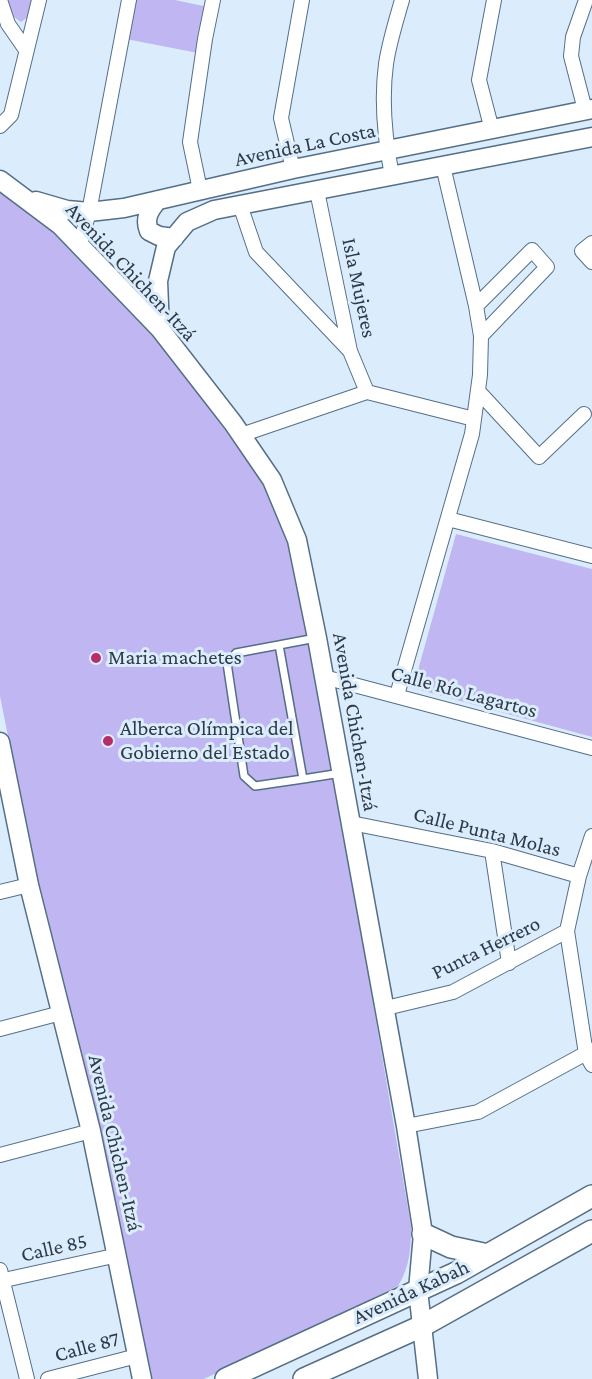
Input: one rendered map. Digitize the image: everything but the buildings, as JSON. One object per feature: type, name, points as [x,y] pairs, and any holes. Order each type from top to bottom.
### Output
[{"type":"main road","name":"Avenida La Costa","points":[[27,199],[67,210],[89,212],[124,208],[293,169],[588,110]]},
{"type":"main road","points":[[160,329],[158,282],[166,248],[187,222],[214,210],[592,137]]},
{"type":"main road","name":"Avenida Chichen-Itzá","points":[[0,180],[60,225],[160,329],[241,435],[272,480],[297,540],[386,1008],[423,1234],[418,1290],[428,1379]]},
{"type":"main road","points":[[158,200],[151,208],[147,218],[149,231],[159,236],[174,238]]},
{"type":"main road","name":"Avenida Chichen-Itzá","points":[[0,742],[29,885],[91,1131],[142,1379]]},
{"type":"main road","name":"Avenida Kabah","points":[[226,1379],[456,1273],[592,1196]]},
{"type":"main road","name":"Avenida Kabah","points":[[304,1379],[422,1326],[592,1231]]},
{"type":"main road","points":[[423,1234],[452,1247],[488,1255]]},
{"type":"street","points":[[0,0],[8,24],[26,50]]},
{"type":"street","points":[[0,126],[11,115],[39,0]]},
{"type":"street","points":[[79,247],[89,212],[129,0]]},
{"type":"street","points":[[200,190],[190,142],[213,0]]},
{"type":"street","points":[[293,169],[281,118],[302,0]]},
{"type":"street","points":[[392,176],[387,151],[384,91],[386,61],[402,0]]},
{"type":"street","points":[[492,130],[479,80],[494,0]]},
{"type":"street","points":[[587,6],[573,37],[571,56],[588,110]]},
{"type":"street","points":[[397,695],[448,519],[479,392],[481,336],[443,166]]},
{"type":"street","name":"Isla Mujeres","points":[[317,191],[350,351],[367,392]]},
{"type":"street","points":[[240,205],[256,252],[350,351]]},
{"type":"street","points":[[592,243],[582,251],[592,262]]},
{"type":"street","points":[[476,306],[532,250],[547,267],[481,336]]},
{"type":"street","points":[[241,435],[367,392],[474,419]]},
{"type":"street","points":[[479,392],[539,457],[584,414]]},
{"type":"street","points":[[448,519],[592,556]]},
{"type":"street","name":"Calle Río Lagartos","points":[[324,677],[592,748]]},
{"type":"street","name":"Calle Punta Molas","points":[[351,823],[492,851],[579,876]]},
{"type":"street","points":[[406,1126],[478,1112],[590,1056],[567,931],[579,876],[592,836]]},
{"type":"street","points":[[492,851],[509,963]]},
{"type":"street","points":[[0,892],[29,885]]},
{"type":"street","name":"Punta Herrero","points":[[386,1008],[453,992],[567,931]]},
{"type":"street","points":[[0,1029],[61,1013]]},
{"type":"street","points":[[0,1155],[91,1131]]},
{"type":"street","name":"Calle 85","points":[[1,1277],[118,1255]]},
{"type":"street","points":[[1,1277],[27,1379]]},
{"type":"street","name":"Calle 87","points":[[48,1379],[137,1356]]},
{"type":"lane","points":[[317,638],[236,654],[227,663],[244,776],[255,786],[340,773]]},
{"type":"lane","points":[[279,645],[303,779]]},
{"type":"shaded area","points":[[6,0],[32,0],[29,16],[21,22],[14,17]]},
{"type":"shaded area","points":[[134,0],[175,0],[208,7],[198,53],[126,39]]},
{"type":"shaded area","points":[[0,189],[71,246],[156,334],[261,480],[291,542],[334,774],[411,1226],[409,1257],[398,1286],[204,1379],[152,1379],[98,1123],[37,882],[0,696]]},
{"type":"shaded area","points":[[456,534],[592,569],[592,737],[413,688]]},
{"type":"place","name":"Maria machetes","points":[[96,658]]},
{"type":"place","name":"Alberca Olímpica del Gobierno del Estado","points":[[108,741]]}]
